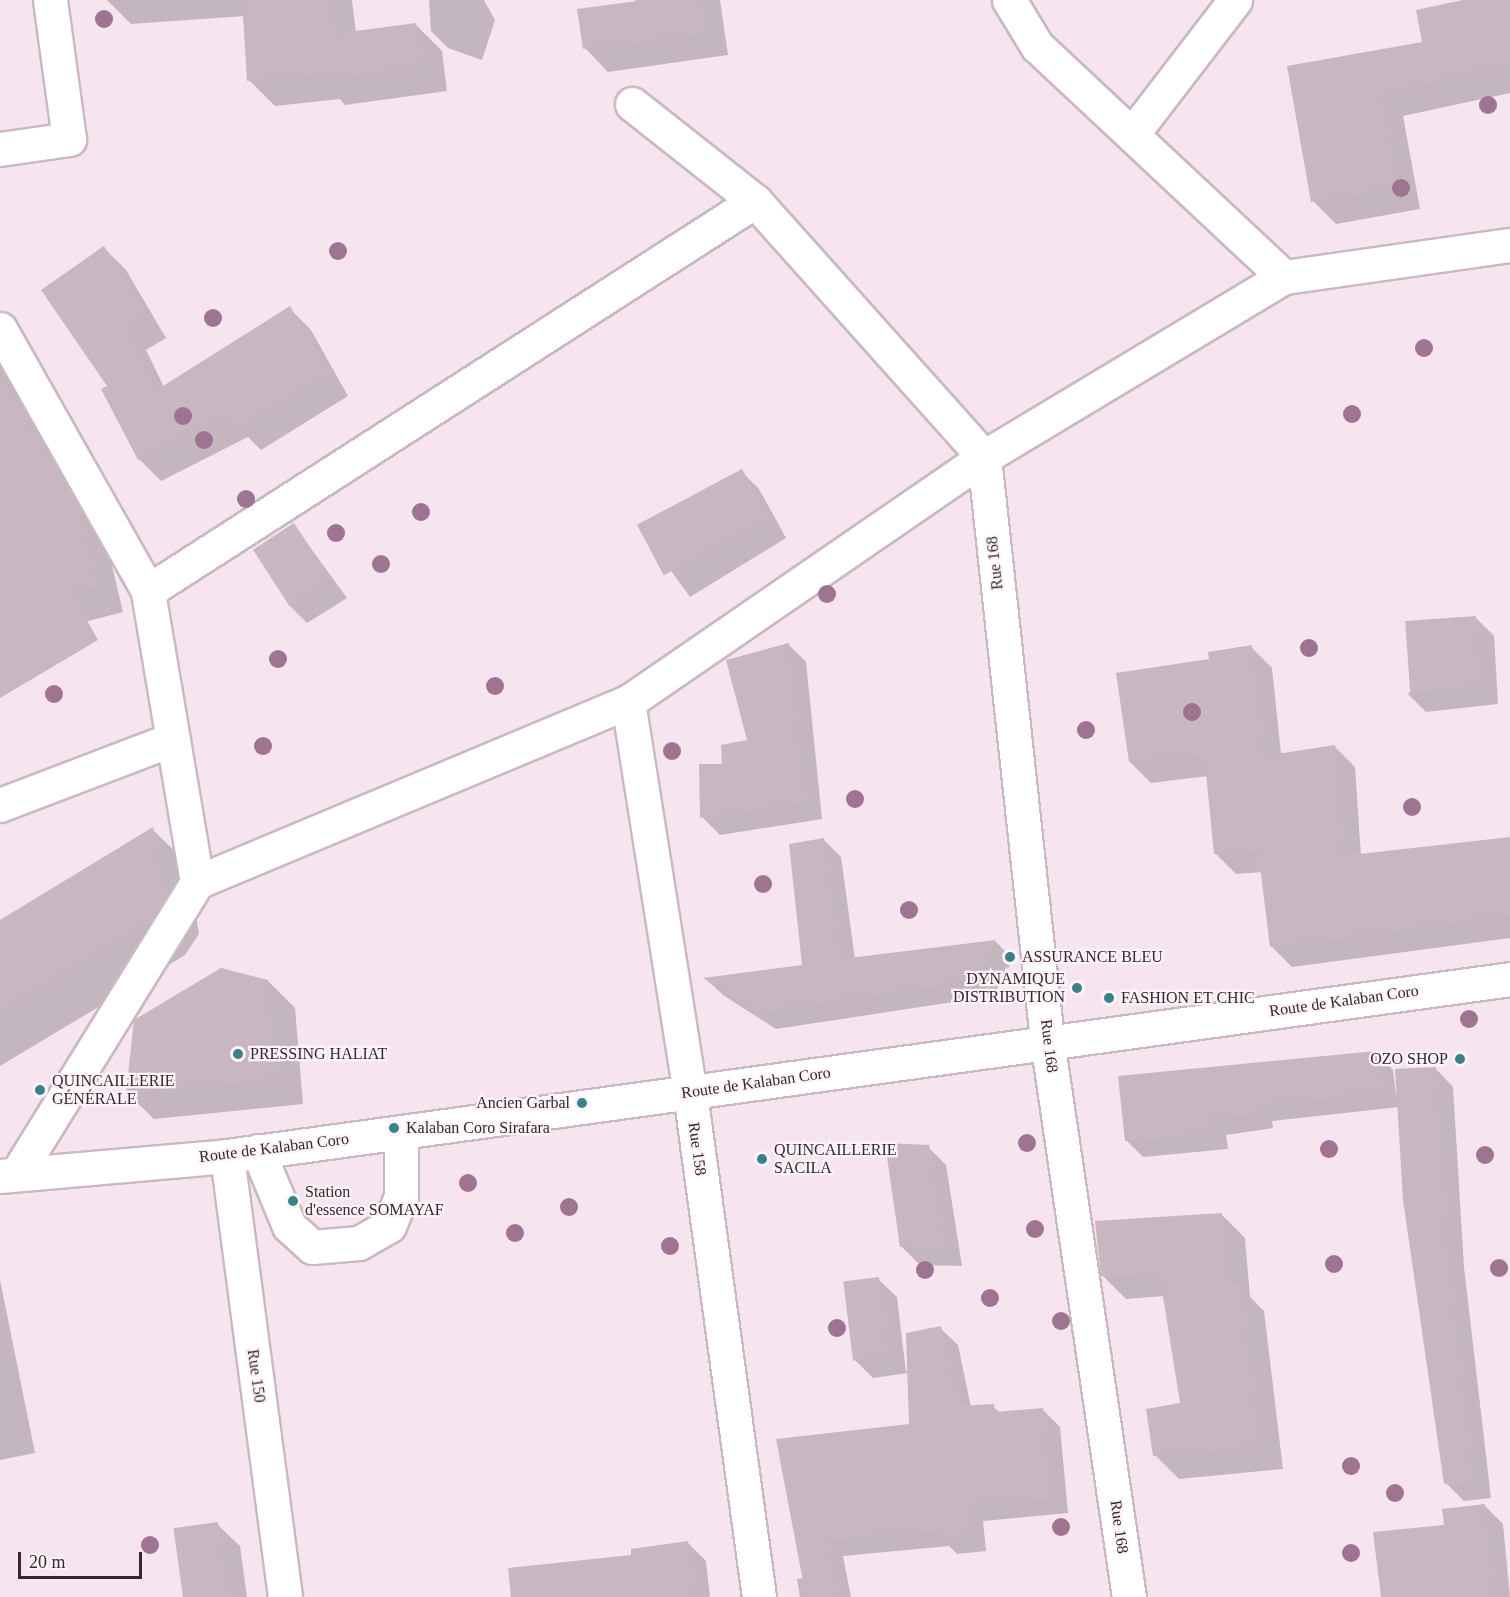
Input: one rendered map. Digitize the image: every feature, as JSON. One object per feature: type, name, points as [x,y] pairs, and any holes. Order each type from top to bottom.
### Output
[{"type":"street","points":[[0,149],[69,139],[50,0]]},
{"type":"street","points":[[1009,0],[1037,46],[1133,133],[1284,277]]},
{"type":"street","points":[[1133,133],[1235,0]]},
{"type":"street","points":[[632,105],[755,201],[984,457]]},
{"type":"street","points":[[148,591],[755,201]]},
{"type":"street","points":[[9,1174],[197,882],[628,702],[984,457],[1284,277],[1510,245]]},
{"type":"street","points":[[0,328],[148,591],[197,882]]},
{"type":"street","name":"Rue 168","points":[[984,457],[1047,1040],[1129,1597]]},
{"type":"street","name":"Rue 158","points":[[628,702],[690,1093],[759,1597]]},
{"type":"street","points":[[0,805],[172,739]]},
{"type":"street","name":"Route de Kalaban Coro","points":[[9,1174],[242,1154],[690,1093],[1047,1040],[1510,979]]},
{"type":"street","points":[[242,1154],[289,1226],[312,1247],[359,1243],[389,1226],[401,1196],[401,1132]]},
{"type":"street","name":"Rue 150","points":[[242,1154],[285,1597]]},
{"type":"building","points":[[242,0],[329,0],[333,34],[416,23],[422,66],[318,79],[317,73],[247,81]]},
{"type":"building","points":[[645,0],[701,0],[706,32],[583,49],[577,9]]},
{"type":"building","points":[[1463,0],[1510,0],[1510,63],[1381,93],[1398,186],[1311,202],[1287,66],[1422,42],[1416,10]]},
{"type":"building","points":[[104,246],[146,316],[125,328],[155,391],[290,306],[327,373],[238,429],[230,414],[138,460],[101,389],[107,386],[41,290]]},
{"type":"building","points":[[0,375],[77,504],[97,585],[71,592],[98,640],[0,698]]},
{"type":"building","points":[[742,469],[769,519],[664,575],[637,525]]},
{"type":"building","points":[[294,523],[330,579],[289,606],[253,550]]},
{"type":"building","points":[[1476,616],[1481,686],[1410,691],[1405,621]]},
{"type":"building","points":[[789,643],[805,801],[700,818],[699,764],[722,764],[721,745],[747,740],[726,660]]},
{"type":"building","points":[[1252,645],[1263,756],[1335,745],[1342,856],[1510,837],[1510,914],[1270,947],[1258,850],[1214,854],[1204,753],[1129,762],[1116,673],[1209,659],[1208,652]]},
{"type":"building","points":[[153,827],[165,899],[151,921],[0,1011],[0,920]]},
{"type":"building","points":[[824,838],[841,959],[996,940],[975,979],[756,1012],[703,978],[802,965],[789,844]]},
{"type":"building","points":[[221,968],[268,980],[277,1078],[126,1093],[134,1020]]},
{"type":"building","points":[[1376,1051],[1381,1091],[1256,1105],[1257,1112],[1210,1118],[1211,1132],[1125,1141],[1118,1076]]},
{"type":"building","points":[[1436,1067],[1447,1248],[1473,1480],[1444,1484],[1403,1200],[1395,1069]]},
{"type":"building","points":[[885,1143],[929,1145],[945,1248],[900,1247]]},
{"type":"building","points":[[1222,1213],[1228,1287],[1240,1285],[1260,1445],[1153,1456],[1146,1409],[1180,1403],[1159,1271],[1101,1276],[1095,1221]]},
{"type":"building","points":[[879,1277],[889,1356],[853,1361],[843,1281]]},
{"type":"building","points":[[941,1326],[958,1406],[994,1404],[994,1412],[1043,1408],[1051,1497],[967,1504],[970,1534],[938,1537],[937,1529],[827,1539],[838,1597],[806,1597],[776,1439],[909,1424],[906,1333]]},
{"type":"building","points":[[1485,1504],[1495,1597],[1381,1597],[1373,1532],[1444,1525],[1442,1509]]},
{"type":"building","points":[[218,1522],[229,1597],[183,1597],[173,1528]]},
{"type":"building","points":[[688,1541],[695,1597],[511,1597],[508,1568],[631,1555],[631,1549]]},
{"type":"place","name":"ASSURANCE BLEU","points":[[1010,957]]},
{"type":"place","name":"DYNAMIQUE DISTRIBUTION","points":[[1077,988]]},
{"type":"place","name":"FASHION ET CHIC","points":[[1109,998]]},
{"type":"place","name":"PRESSING HALIAT","points":[[238,1054]]},
{"type":"place","name":"OZO SHOP","points":[[1460,1059]]},
{"type":"place","name":"QUINCAILLERIE GÉNÉRALE","points":[[40,1090]]},
{"type":"place","name":"Ancien Garbal","points":[[582,1103]]},
{"type":"place","name":"Kalaban Coro Sirafara","points":[[394,1128]]},
{"type":"place","name":"QUINCAILLERIE SACILA","points":[[762,1159]]},
{"type":"place","name":"Station d'essence SOMAYAF","points":[[293,1201]]}]
